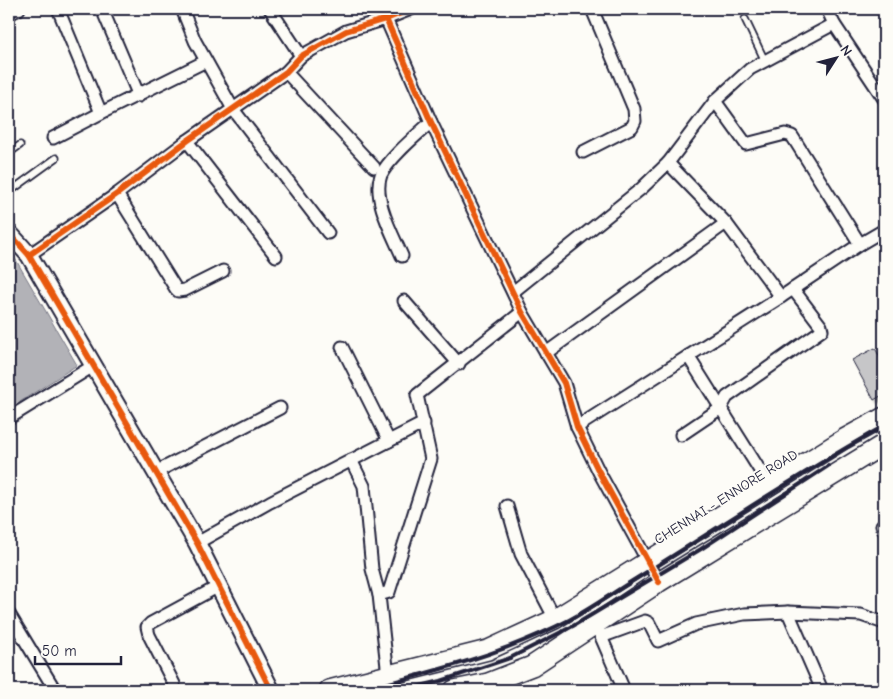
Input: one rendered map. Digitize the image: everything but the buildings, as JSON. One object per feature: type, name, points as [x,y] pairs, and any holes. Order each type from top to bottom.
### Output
[{"type":"main road","name":"CHENNAI - ENNORE ROAD","points":[[329,690],[488,650],[555,619],[769,485],[884,417]]},
{"type":"main road","points":[[454,690],[488,683],[532,666],[599,631],[660,582],[884,444]]},
{"type":"street","points":[[9,14],[19,9]]},
{"type":"street","points":[[58,9],[101,113]]},
{"type":"street","points":[[102,9],[139,96]]},
{"type":"street","points":[[182,9],[206,61],[233,108],[328,234]]},
{"type":"street","points":[[270,9],[301,56]]},
{"type":"street","points":[[29,255],[118,194],[187,141],[286,72],[301,56],[346,31],[411,9]]},
{"type":"street","points":[[583,152],[632,127],[635,121],[634,109],[592,9]]},
{"type":"street","points":[[827,9],[834,24],[884,98]]},
{"type":"street","points":[[386,19],[431,122],[522,312],[564,383],[577,427],[599,472],[660,582]]},
{"type":"street","points":[[513,292],[642,188],[668,163],[715,101],[750,69],[834,24]]},
{"type":"street","points":[[52,138],[206,61]]},
{"type":"street","points":[[286,72],[374,166]]},
{"type":"street","points":[[715,101],[746,144],[785,134],[792,136],[860,244]]},
{"type":"street","points":[[402,256],[383,210],[380,196],[381,176],[392,160],[431,122]]},
{"type":"street","points":[[187,141],[276,256]]},
{"type":"street","points":[[668,163],[726,223],[781,297]]},
{"type":"street","points":[[118,194],[176,289],[185,290],[223,271]]},
{"type":"street","points":[[546,353],[726,223]]},
{"type":"street","points":[[577,427],[884,230]]},
{"type":"street","points":[[9,234],[29,255],[198,543],[270,690]]},
{"type":"street","points":[[681,435],[721,408],[728,397],[822,330],[822,326],[793,289]]},
{"type":"street","points":[[404,301],[459,364]]},
{"type":"street","points":[[380,595],[389,592],[431,459],[417,395],[459,364],[522,312]]},
{"type":"street","points":[[342,347],[389,441]]},
{"type":"street","points":[[688,356],[769,485]]},
{"type":"street","points":[[9,418],[93,366]]},
{"type":"street","points":[[156,472],[280,408]]},
{"type":"street","points":[[198,543],[270,502],[424,423]]},
{"type":"street","points":[[352,460],[364,486],[372,569],[380,595],[388,676]]},
{"type":"street","points":[[507,506],[521,554],[555,619]]},
{"type":"street","points":[[174,684],[149,635],[147,627],[219,586]]},
{"type":"street","points":[[788,612],[822,690]]},
{"type":"street","points":[[624,690],[599,631],[647,621],[658,641],[696,624],[744,614],[788,612],[861,615],[884,623]]},
{"type":"street","points":[[9,614],[55,690]]},
{"type":"lane","points":[[745,19],[766,60]]},
{"type":"lane","points":[[9,153],[20,145]]},
{"type":"lane","points":[[10,190],[56,158]]},
{"type":"shaded area","points":[[9,248],[77,365],[9,409]]},
{"type":"railway","points":[[362,690],[467,661],[519,643],[569,620],[790,482],[884,426]]},
{"type":"railway","points":[[403,690],[441,681],[510,658],[573,626],[701,549],[828,466]]},
{"type":"cycle path","points":[[29,255],[286,72],[301,56],[346,31],[411,9]]},
{"type":"cycle path","points":[[386,19],[431,122],[522,312],[564,383],[577,427],[599,472],[659,582]]},
{"type":"cycle path","points":[[9,233],[29,255],[197,543],[271,690]]}]
